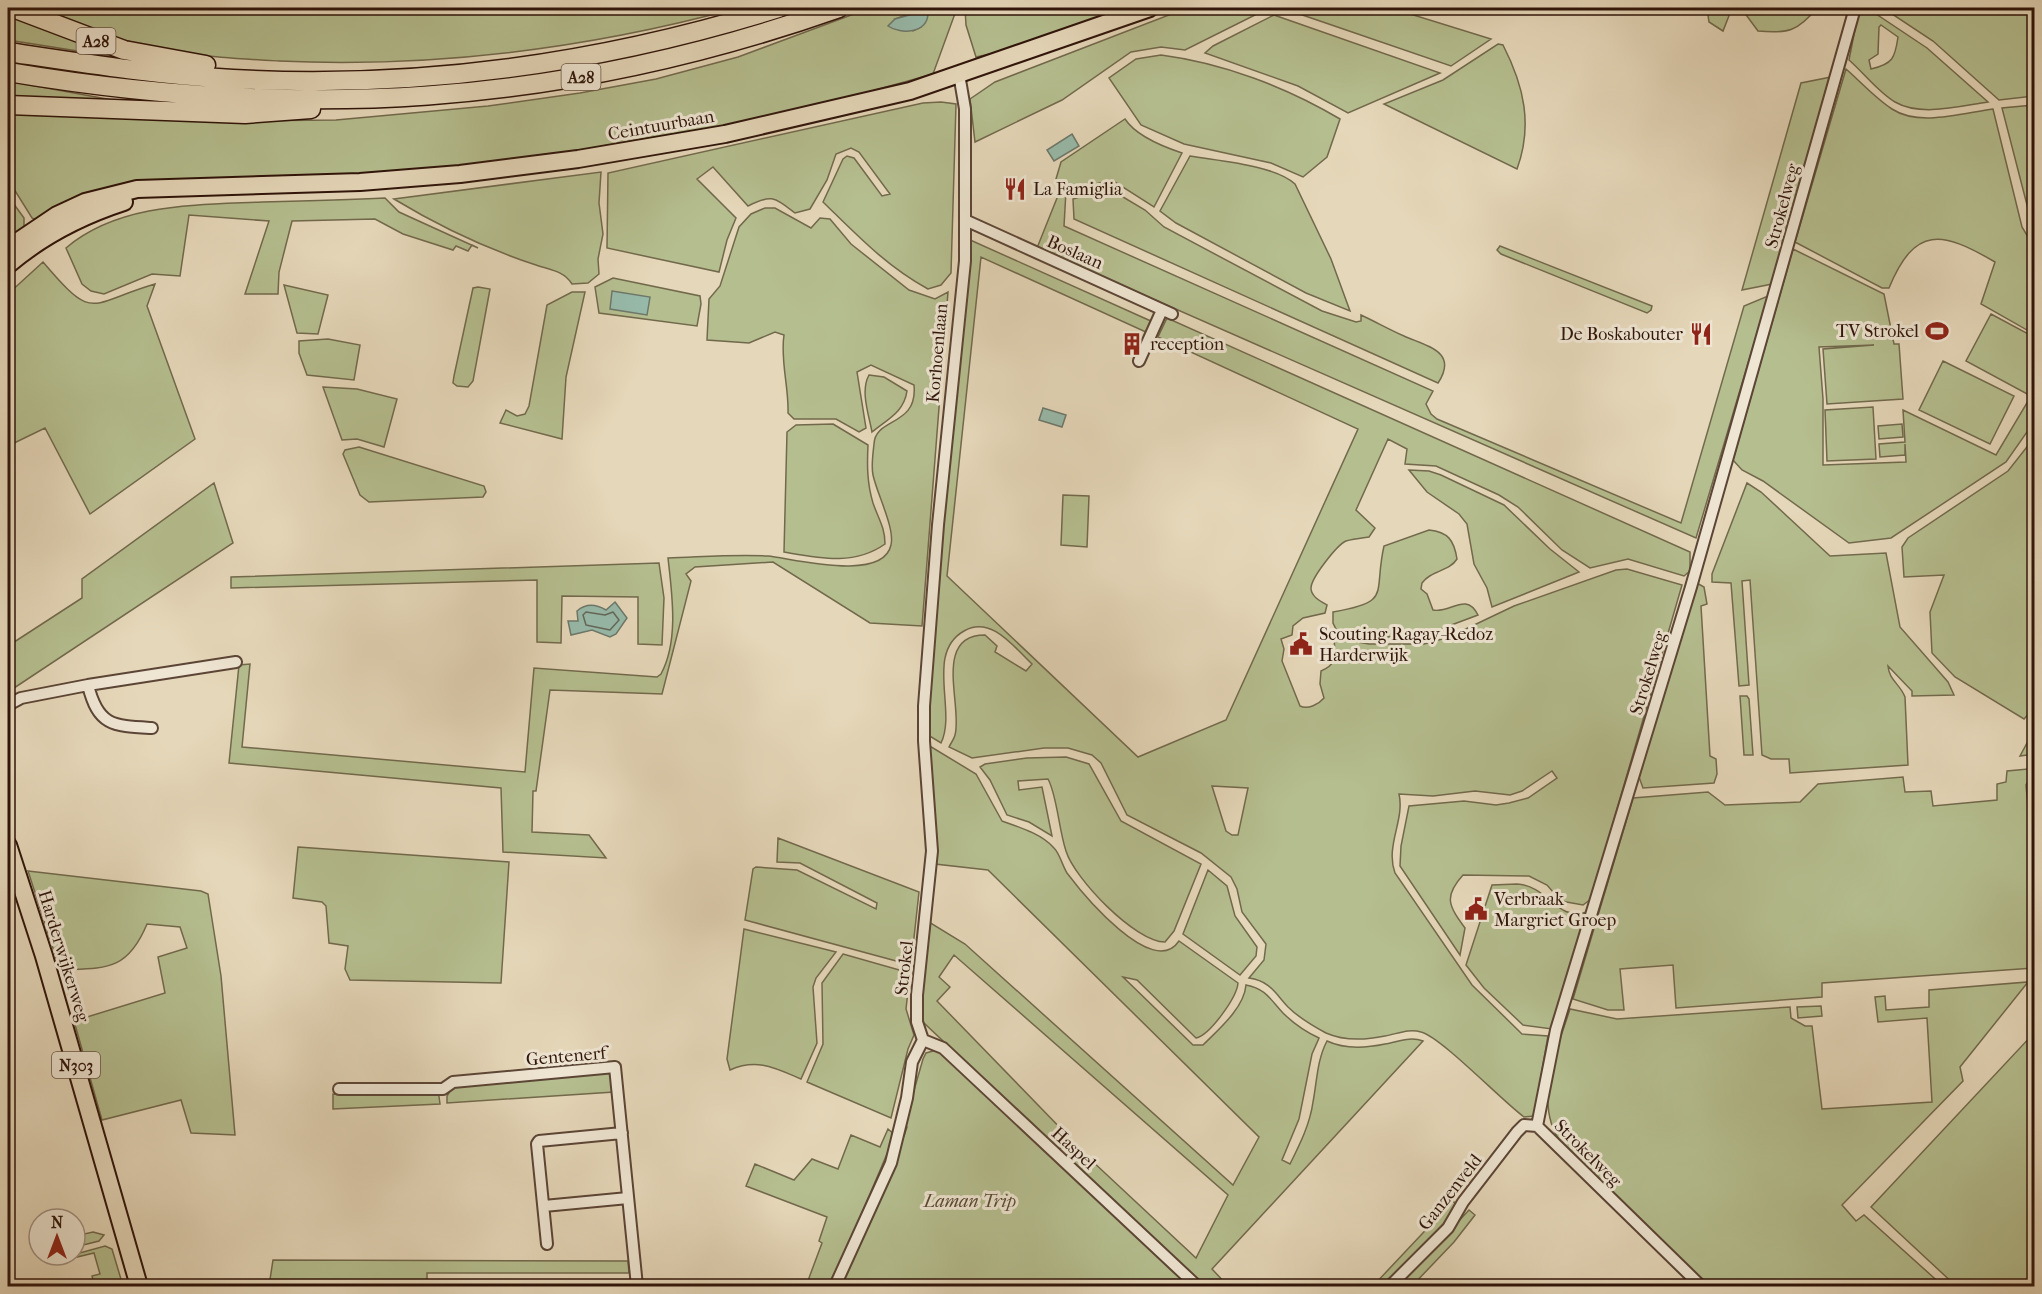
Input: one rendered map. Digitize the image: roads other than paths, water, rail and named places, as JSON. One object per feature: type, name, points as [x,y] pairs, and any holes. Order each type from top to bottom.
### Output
[{"type":"highway","name":"A28","points":[[13,8],[95,41],[153,57],[344,81]]},
{"type":"highway","name":"A28","points":[[8,52],[196,76],[344,81],[470,73],[549,63],[676,37],[779,8]]},
{"type":"highway","name":"A28","points":[[8,105],[274,114],[375,100],[480,92],[636,67],[749,38],[839,8]]},
{"type":"highway","name":"A28","points":[[8,72],[199,96],[375,100]]},
{"type":"main road","name":"Ceintuurbaan","points":[[8,248],[57,215],[85,202],[137,189],[371,181],[460,174],[578,159],[725,134],[811,116],[910,91],[1150,8]]},
{"type":"main road","name":"Ceintuurbaan","points":[[8,265],[50,234],[73,222],[161,189]]},
{"type":"main road","name":"Harderwijkerweg","points":[[8,844],[44,956],[139,1287]]},
{"type":"main road","name":"Harderwijkerweg","points":[[8,865],[37,957],[132,1287]]},
{"type":"street","name":"Strokelweg","points":[[1701,1287],[1537,1126],[1556,1030],[1691,587],[1855,8]]},
{"type":"street","name":"Korhoenlaan","points":[[929,634],[965,261],[964,99],[959,74]]},
{"type":"street","name":"Boslaan","points":[[965,220],[1167,312],[1139,361]]},
{"type":"street","name":"Strokel","points":[[923,1040],[917,1022],[917,1004],[932,851],[924,741],[929,634]]},
{"type":"street","points":[[8,705],[21,698],[88,685],[236,662]]},
{"type":"street","points":[[88,685],[98,713],[106,721],[122,727],[152,728]]},
{"type":"street","points":[[835,1287],[891,1163],[907,1098],[912,1062],[923,1040]]},
{"type":"street","name":"Haspel","points":[[923,1040],[944,1048],[1197,1287]]},
{"type":"street","name":"Gentenerf","points":[[339,1089],[443,1089],[453,1082],[615,1066],[637,1287]]},
{"type":"street","name":"Ganzenveld","points":[[1390,1287],[1448,1228],[1463,1202],[1517,1132],[1524,1125],[1537,1126]]},
{"type":"street","points":[[547,1244],[537,1144],[539,1141],[622,1133]]},
{"type":"street","points":[[544,1206],[628,1198]]},
{"type":"water","points":[[920,12],[928,14],[927,20],[918,29],[900,31],[888,26],[895,19]]},
{"type":"water","points":[[1072,134],[1079,146],[1054,161],[1047,150]]},
{"type":"water","points":[[612,291],[650,297],[647,315],[610,309]]},
{"type":"water","points":[[1043,408],[1066,415],[1062,427],[1039,420]]},
{"type":"water","points":[[615,602],[627,618],[616,634],[610,637],[592,630],[571,635],[568,621],[578,621],[577,611],[580,608],[591,605],[606,610]]},
{"type":"place","name":"La Famiglia","points":[[1015,189]]},
{"type":"place","name":"TV Strokel","points":[[1937,331]]},
{"type":"place","name":"De Boskabouter","points":[[1701,334]]},
{"type":"place","name":"reception","points":[[1132,344]]},
{"type":"place","name":"Scouting Ragay-Redoz Harderwijk","points":[[1301,644]]},
{"type":"place","name":"Verbraak Margriet Groep","points":[[1476,909]]},
{"type":"park label","name":"Laman Trip","points":[[970,1201]]}]
